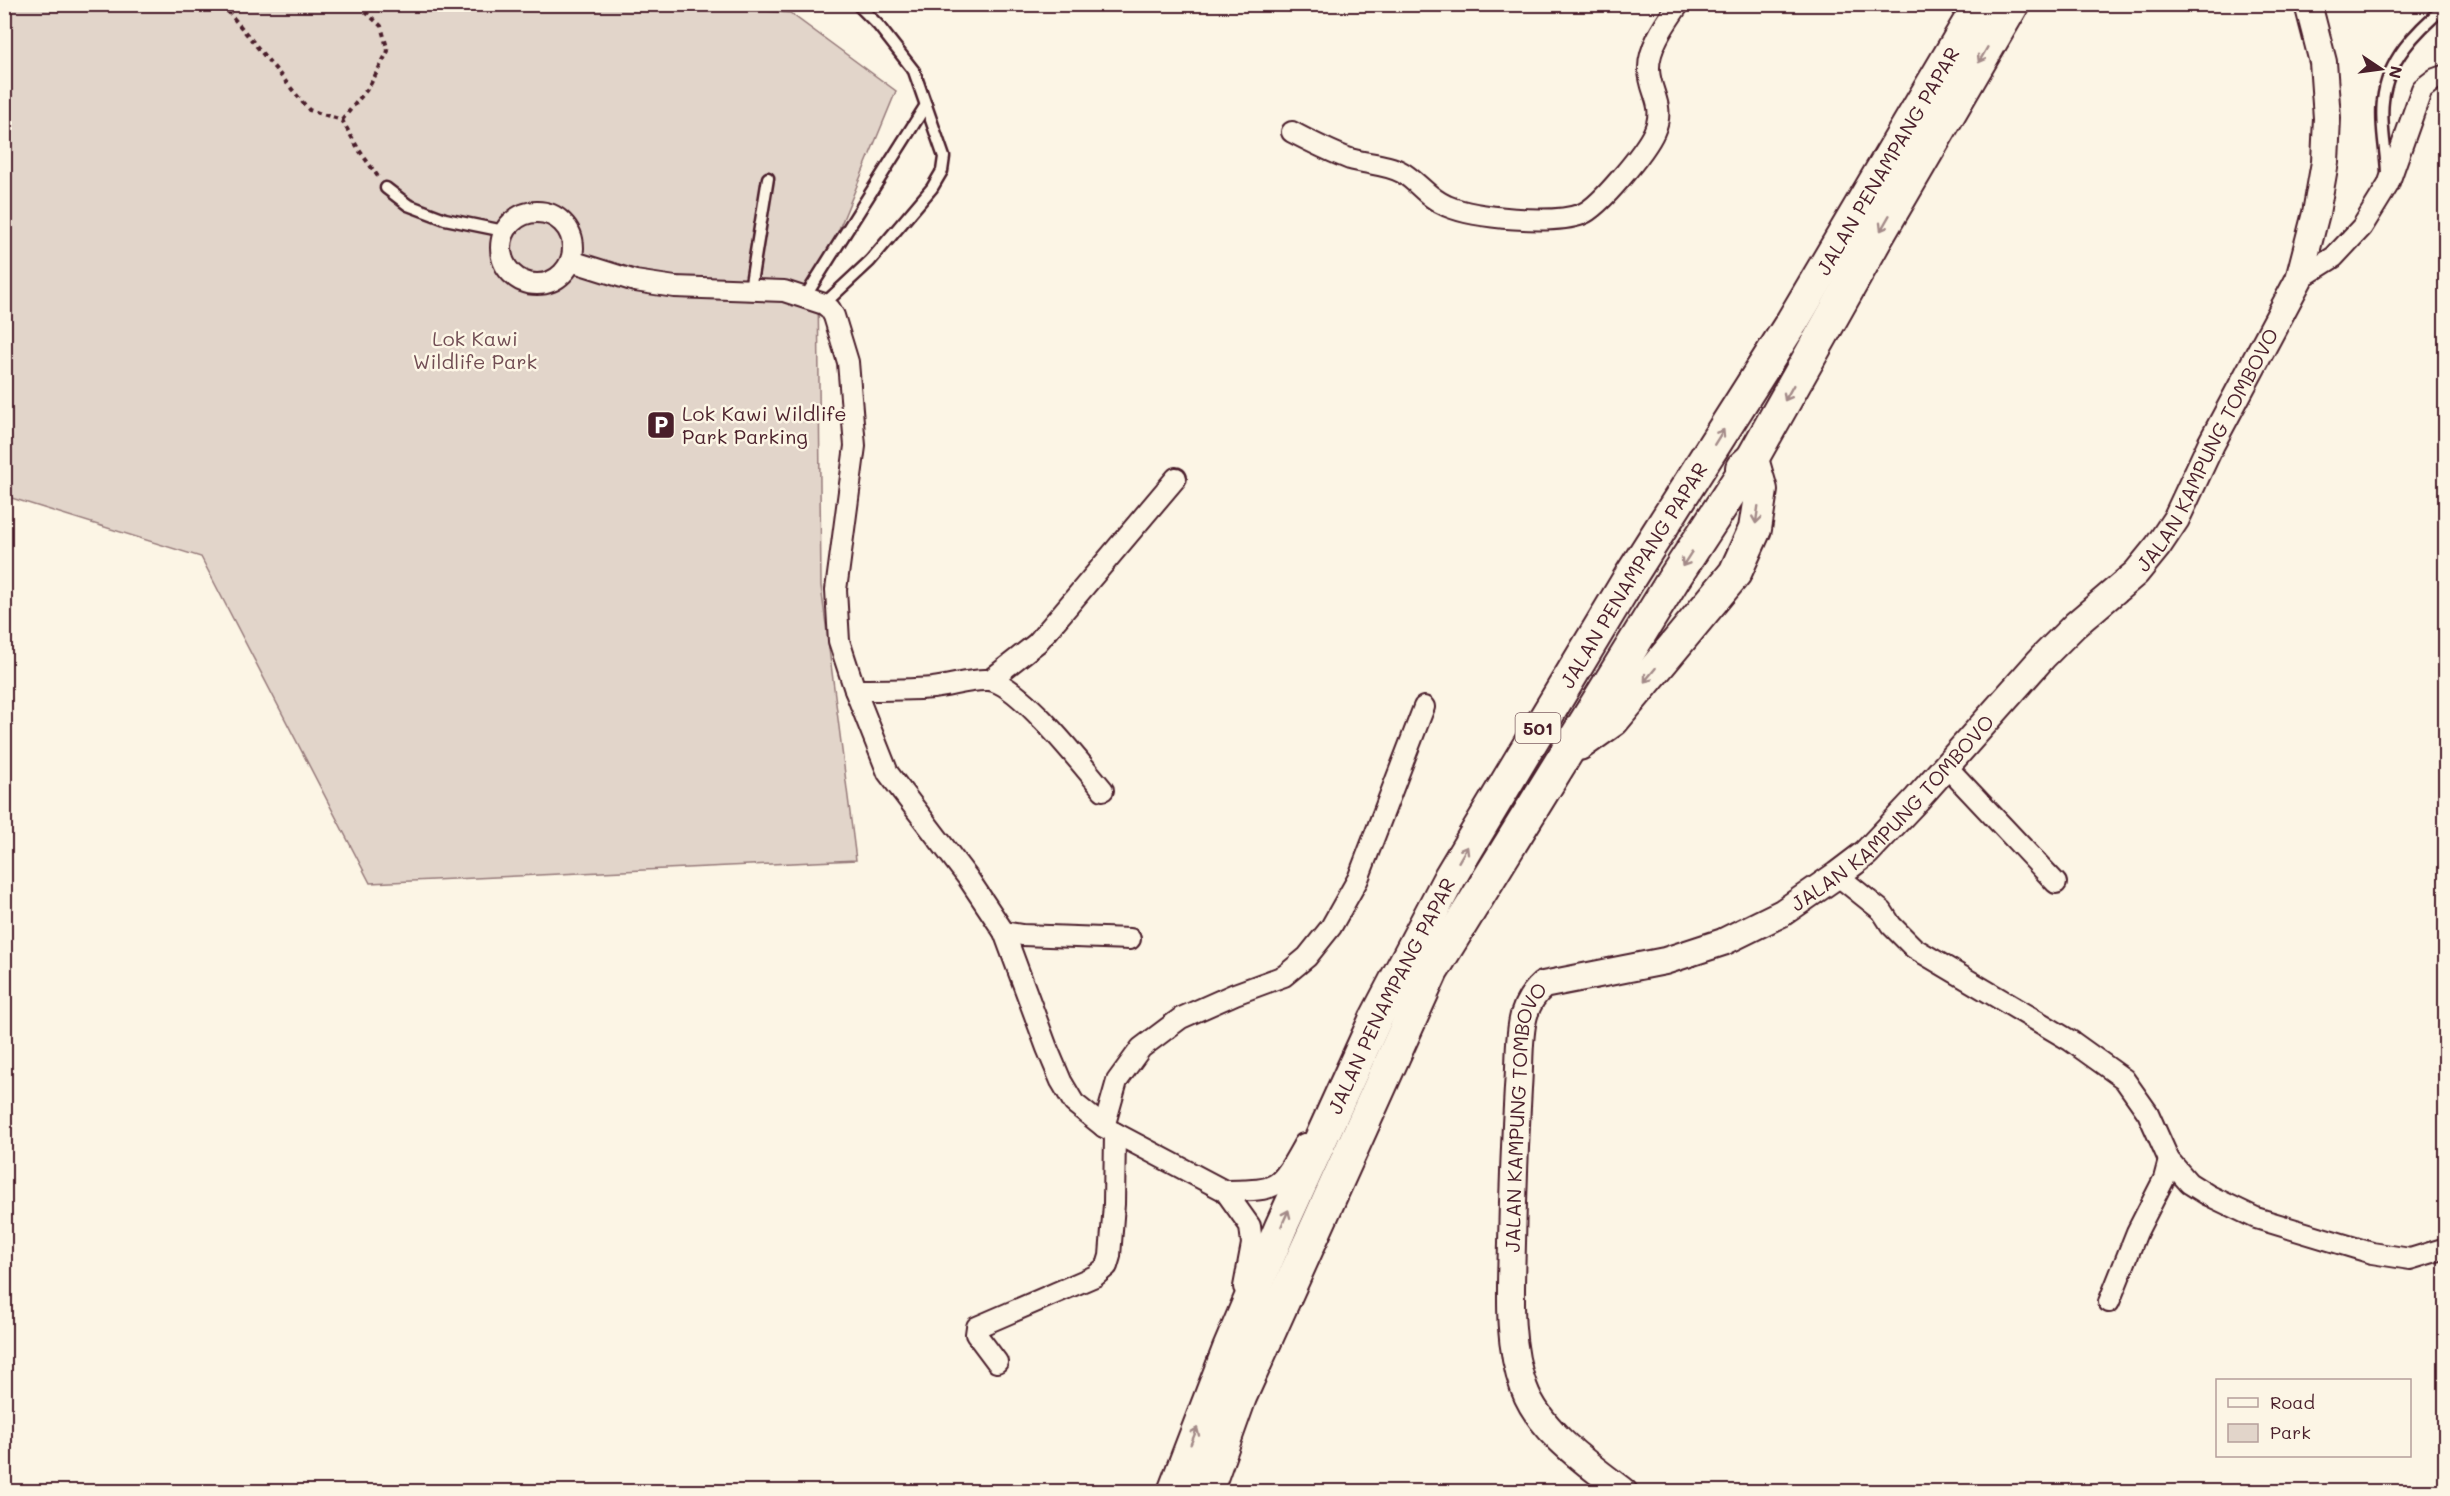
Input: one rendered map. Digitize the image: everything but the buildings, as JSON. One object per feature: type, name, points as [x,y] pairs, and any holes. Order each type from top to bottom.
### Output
[{"type":"main road","name":"JALAN PENAMPANG PAPAR","points":[[1174,1491],[1229,1349],[1346,1082],[1376,1018],[1450,877],[1630,577],[1792,322],[1980,4]]},
{"type":"main road","name":"JALAN PENAMPANG PAPAR","points":[[1206,1491],[1240,1397],[1432,971],[1673,580],[1752,459],[1876,239],[2013,4]]},
{"type":"main road","points":[[1567,753],[1613,720],[1735,573],[1755,529],[1761,490],[1752,459],[1697,508],[1630,577]]},
{"type":"street","points":[[1292,132],[1350,158],[1402,173],[1433,199],[1464,212],[1504,218],[1542,218],[1581,214],[1606,194],[1654,132],[1659,108],[1649,73],[1650,55],[1679,4]]},
{"type":"street","name":"JALAN KAMPUNG TOMBOVO","points":[[1624,1491],[1570,1448],[1545,1423],[1524,1389],[1516,1356],[1512,1312],[1512,1220],[1516,1114],[1524,1017],[1531,996],[1543,985],[1665,961],[1723,942],[1782,913],[1837,875],[1866,853],[2043,657],[2075,625],[2136,573],[2158,546],[2176,519],[2211,444],[2299,279],[2316,213],[2325,162],[2327,117],[2323,62],[2308,4]]},
{"type":"street","points":[[2299,279],[2334,257],[2362,227],[2388,185],[2422,89],[2445,75]]},
{"type":"street","points":[[534,211],[552,214],[566,226],[573,243],[571,261],[558,277],[540,284],[521,281],[506,268],[500,250],[504,231],[516,217],[534,211]]},
{"type":"street","points":[[571,261],[645,282],[675,287],[784,291],[824,304],[834,316],[848,362],[855,446],[836,590],[839,641],[855,690],[888,773],[968,878],[1004,932],[1061,1081],[1074,1103],[1109,1130],[1225,1191],[1250,1226],[1252,1244],[1229,1349]]},
{"type":"street","points":[[855,690],[933,688],[990,680],[1037,643],[1176,478]]},
{"type":"street","points":[[990,680],[1008,689],[1032,710],[1060,738],[1103,790]]},
{"type":"street","points":[[997,1362],[976,1334],[977,1327],[1095,1276],[1107,1266],[1114,1204],[1109,1130],[1117,1081],[1141,1048],[1181,1018],[1234,994],[1284,976],[1306,957],[1331,927],[1358,879],[1424,707]]},
{"type":"street","points":[[1945,765],[2056,883]]},
{"type":"street","points":[[1837,875],[1882,911],[1891,925],[1914,948],[2071,1041],[2124,1079],[2148,1113],[2169,1160],[2189,1183],[2208,1196],[2290,1230],[2372,1254],[2410,1259],[2445,1248]]},
{"type":"street","points":[[1004,932],[1022,935],[1130,939]]},
{"type":"street","points":[[1225,1191],[1264,1191],[1280,1182],[1320,1117],[1346,1082]]},
{"type":"street","points":[[2109,1302],[2137,1232],[2164,1179],[2169,1160]]},
{"type":"lane","points":[[824,304],[870,261],[932,188],[942,171],[944,157],[915,71],[878,25],[857,4]]},
{"type":"lane","points":[[2388,185],[2382,103],[2386,82],[2401,51],[2414,35],[2445,6]]},
{"type":"lane","points":[[805,297],[926,105]]},
{"type":"lane","points":[[750,289],[768,178]]},
{"type":"lane","points":[[386,188],[408,205],[445,219],[504,231]]},
{"type":"path","points":[[222,4],[309,110],[342,120],[358,150],[386,188]]},
{"type":"path","points":[[342,120],[369,87],[388,51],[381,26],[357,4]]},
{"type":"green space","name":"Lok Kawi Wildlife Park","points":[[676,4],[790,13],[896,91],[818,280],[821,586],[856,860],[370,883],[201,557],[5,496],[4,5]]},
{"type":"place","name":"Lok Kawi Wildlife Park Parking","points":[[661,425]]}]
